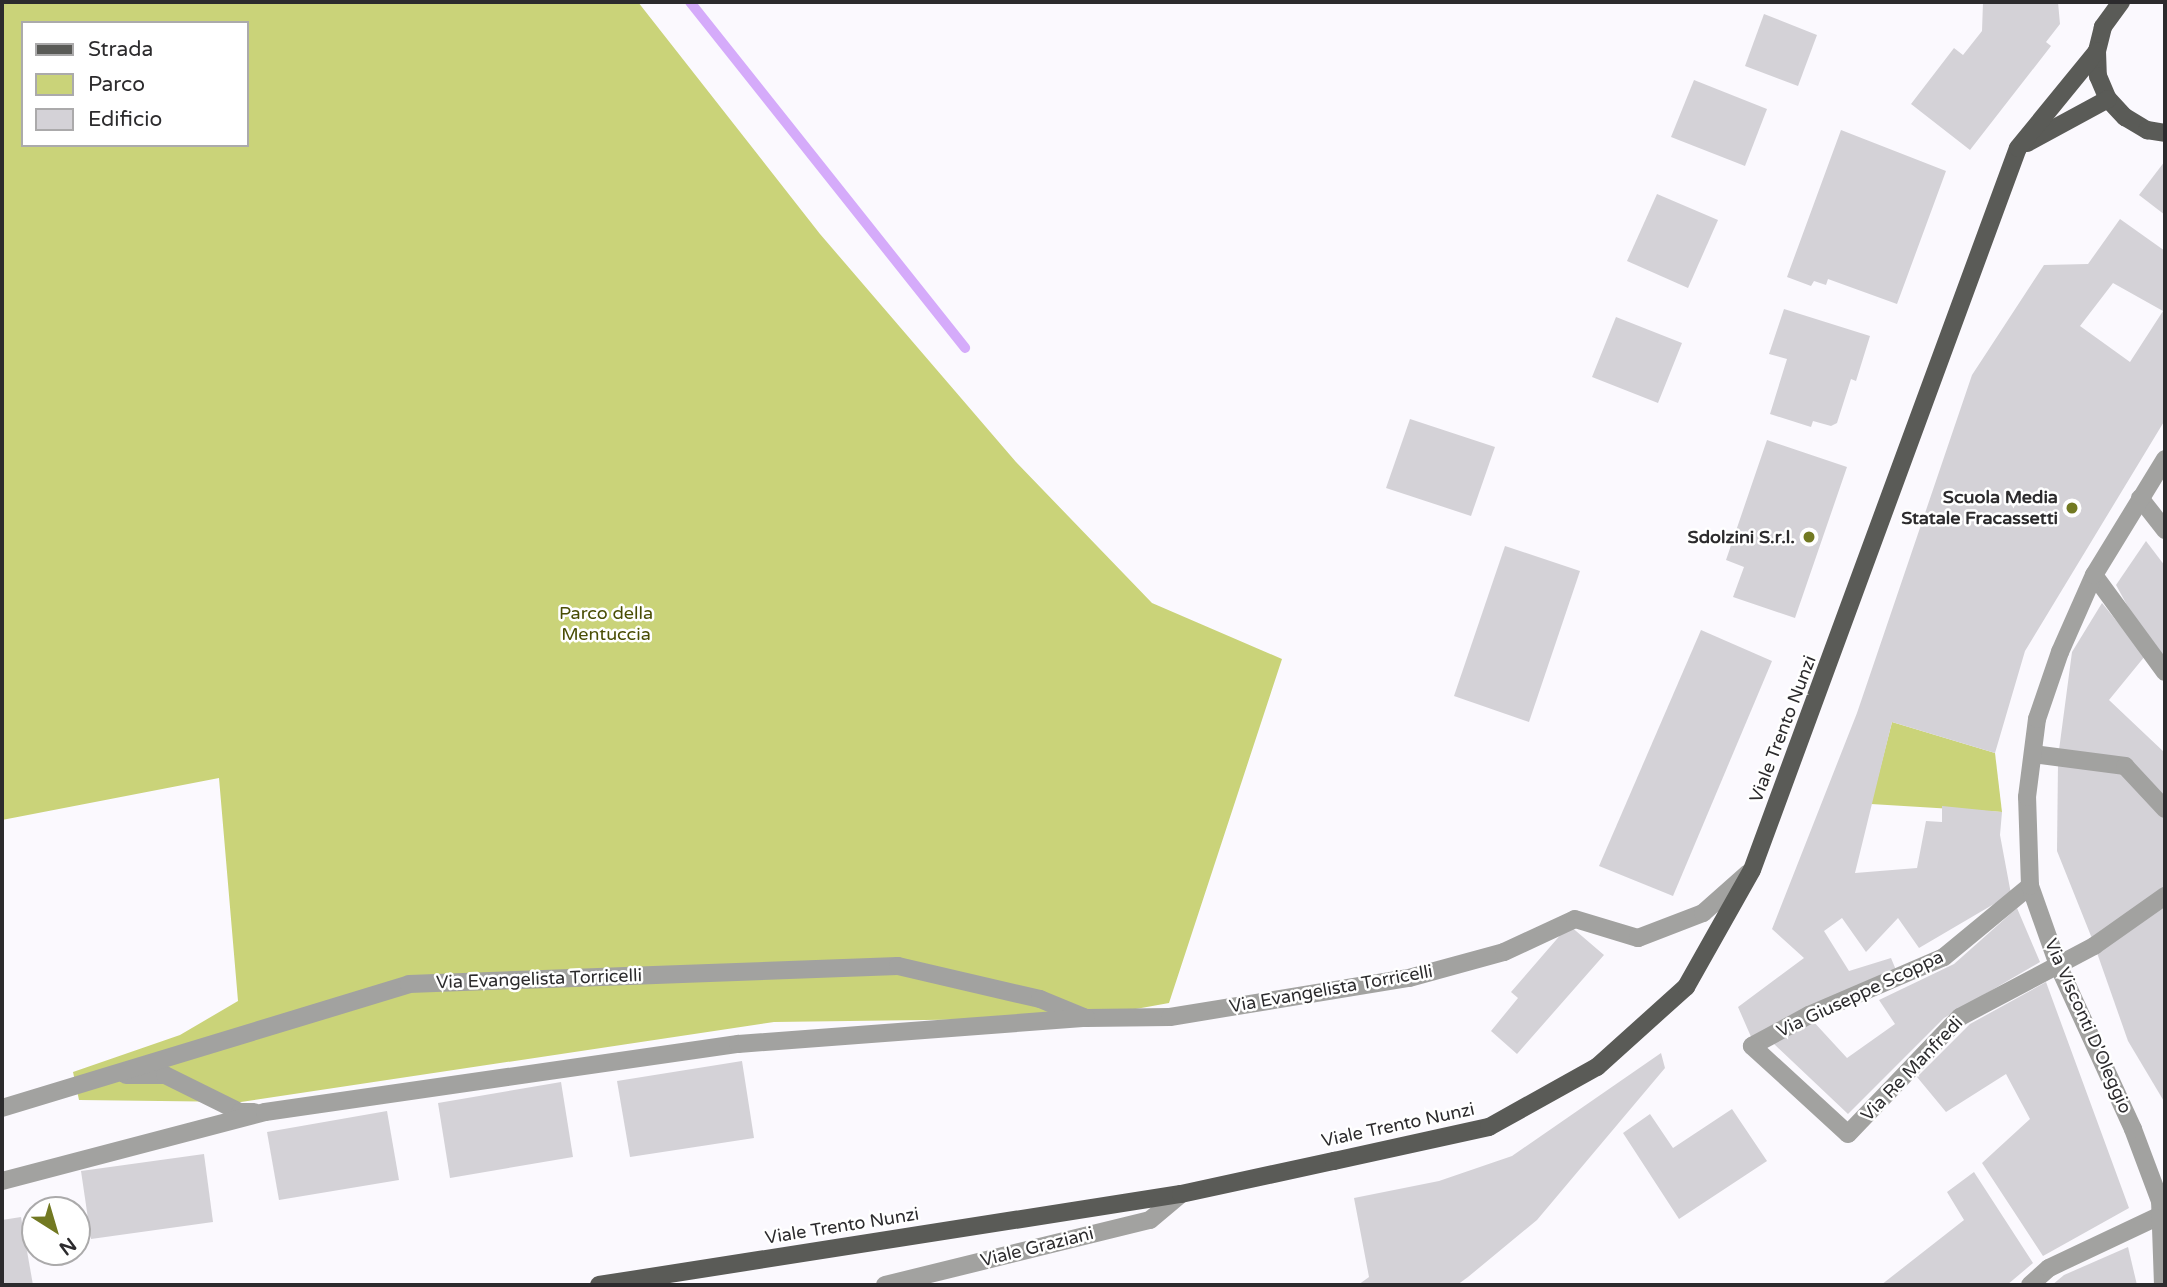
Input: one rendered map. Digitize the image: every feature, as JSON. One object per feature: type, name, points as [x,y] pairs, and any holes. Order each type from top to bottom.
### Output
[{"type":"main road","points":[[2104,2],[2103,27],[2097,51],[2098,76],[2108,99],[2125,117],[2147,130],[2165,133]]},
{"type":"main road","points":[[2103,27],[2121,2]]},
{"type":"main road","name":"Viale Trento Nunzi","points":[[599,1285],[1181,1194],[1489,1127],[1597,1068],[1686,987],[1752,870],[2018,148],[2097,51]]},
{"type":"main road","points":[[2018,148],[2108,99]]},
{"type":"street","name":"Via Visconti D'Oleggio","points":[[2163,1285],[2162,1204],[2133,1129],[2058,965],[2030,886],[2027,797],[2037,719],[2056,663],[2094,575],[2165,459]]},
{"type":"street","points":[[2140,498],[2165,530]]},
{"type":"street","points":[[2094,575],[2165,672]]},
{"type":"street","points":[[2033,754],[2125,766],[2165,808]]},
{"type":"street","name":"Via Evangelista Torricelli","points":[[2,1181],[265,1112],[738,1044],[1086,1018],[1171,1017],[1409,978],[1504,952],[1575,919],[1638,938],[1703,913],[1752,870]]},
{"type":"street","name":"Via Giuseppe Scoppa","points":[[1752,1046],[1944,957],[2030,886]]},
{"type":"street","points":[[2058,965],[2165,896]]},
{"type":"street","name":"Via Re Manfredi","points":[[1752,1046],[1848,1134],[1960,1017],[2058,965]]},
{"type":"street","name":"Via Evangelista Torricelli","points":[[2,1108],[409,984],[898,966],[1040,999],[1086,1018]]},
{"type":"street","points":[[61,1089],[122,1075],[165,1075],[240,1112],[265,1112]]},
{"type":"street","name":"Viale Graziani","points":[[885,1285],[1150,1220],[1181,1194]]},
{"type":"street","points":[[2029,1285],[2049,1268],[2162,1204]]},
{"type":"green space","name":"Parco della Mentuccia","points":[[2,2],[638,2],[820,234],[1016,462],[1152,603],[1282,659],[1169,1003],[1086,1018],[774,1022],[241,1102],[79,1100],[73,1072],[180,1035],[238,1001],[219,778],[2,820]]},
{"type":"green space","points":[[1892,722],[1995,753],[2002,812],[1871,804]]},
{"type":"building","points":[[1983,2],[2058,2],[2060,24],[2046,42],[2051,46],[1970,150],[1911,104],[1954,48],[1963,55],[1982,31]]},
{"type":"building","points":[[1764,14],[1817,35],[1798,86],[1745,66]]},
{"type":"building","points":[[1694,80],[1767,109],[1745,166],[1671,137]]},
{"type":"building","points":[[1841,130],[1946,171],[1897,304],[1828,279],[1826,285],[1814,281],[1811,286],[1787,277]]},
{"type":"building","points":[[2165,161],[2165,215],[2139,195]]},
{"type":"building","points":[[1657,194],[1718,220],[1688,288],[1627,261]]},
{"type":"building","points":[[2120,219],[2165,251],[2165,420],[2025,651],[1995,753],[1892,722],[1855,873],[1917,868],[1926,821],[1942,822],[1942,806],[2002,812],[2000,835],[2011,894],[1919,948],[1898,918],[1866,952],[1842,918],[1824,931],[1849,971],[1891,958],[1896,970],[1752,1039],[1738,1007],[1804,958],[1772,929],[1857,713],[1972,375],[2044,265],[2088,264]],"holes":[[[2113,283],[2163,311],[2130,362],[2080,326]]]},
{"type":"building","points":[[1784,309],[1870,336],[1856,381],[1851,379],[1837,423],[1831,426],[1813,421],[1811,427],[1770,414],[1787,359],[1769,354]]},
{"type":"building","points":[[1616,317],[1682,343],[1658,403],[1592,377]]},
{"type":"building","points":[[1410,419],[1495,447],[1471,516],[1386,488]]},
{"type":"building","points":[[1767,440],[1847,467],[1795,618],[1733,597],[1744,567],[1726,560]]},
{"type":"building","points":[[2146,541],[2165,566],[2165,664],[2151,649],[2116,585]]},
{"type":"building","points":[[1505,546],[1580,571],[1529,722],[1454,696]]},
{"type":"building","points":[[2102,603],[2145,656],[2109,700],[2165,753],[2165,801],[2126,760],[2059,750],[2072,652]]},
{"type":"building","points":[[1701,630],[1772,661],[1673,896],[1599,866]]},
{"type":"building","points":[[2058,763],[2123,772],[2165,819],[2165,887],[2093,941],[2057,851]]},
{"type":"building","points":[[2165,906],[2165,1103],[2128,1041],[2096,950]]},
{"type":"building","points":[[2017,908],[2040,962],[1944,1018],[1848,1114],[1773,1043],[1812,1020],[1847,1058],[1895,1024],[1879,1000],[1954,964]]},
{"type":"building","points":[[1569,925],[1604,955],[1517,1054],[1491,1031],[1518,998],[1511,992]]},
{"type":"building","points":[[2046,982],[2129,1208],[2043,1256],[1982,1163],[2030,1119],[2006,1074],[1946,1112],[1917,1077],[1970,1024]]},
{"type":"building","points":[[1661,1053],[1665,1068],[1537,1220],[1468,1277],[1457,1285],[1358,1285],[1369,1277],[1354,1198],[1439,1181],[1512,1156]]},
{"type":"building","points":[[742,1061],[754,1138],[630,1157],[617,1081]]},
{"type":"building","points":[[561,1082],[573,1157],[450,1178],[438,1103]]},
{"type":"building","points":[[1732,1109],[1767,1161],[1679,1219],[1623,1133],[1650,1114],[1673,1148]]},
{"type":"building","points":[[387,1111],[399,1180],[279,1200],[267,1132]]},
{"type":"building","points":[[204,1154],[213,1222],[91,1239],[91,1196],[85,1196],[81,1171]]},
{"type":"building","points":[[1974,1172],[2033,1263],[2007,1285],[1881,1285],[1964,1220],[1947,1192]]},
{"type":"building","points":[[21,1217],[21,1266],[30,1266],[33,1285],[2,1285],[2,1220]]},
{"type":"building","points":[[2128,1247],[2137,1285],[2052,1285],[2064,1275]]},
{"type":"waterway","points":[[690,2],[965,348]]},
{"type":"place","name":"Scuola Media Statale Fracassetti","points":[[2072,508]]},
{"type":"place","name":"Sdolzini S.r.l.","points":[[1809,537]]}]
